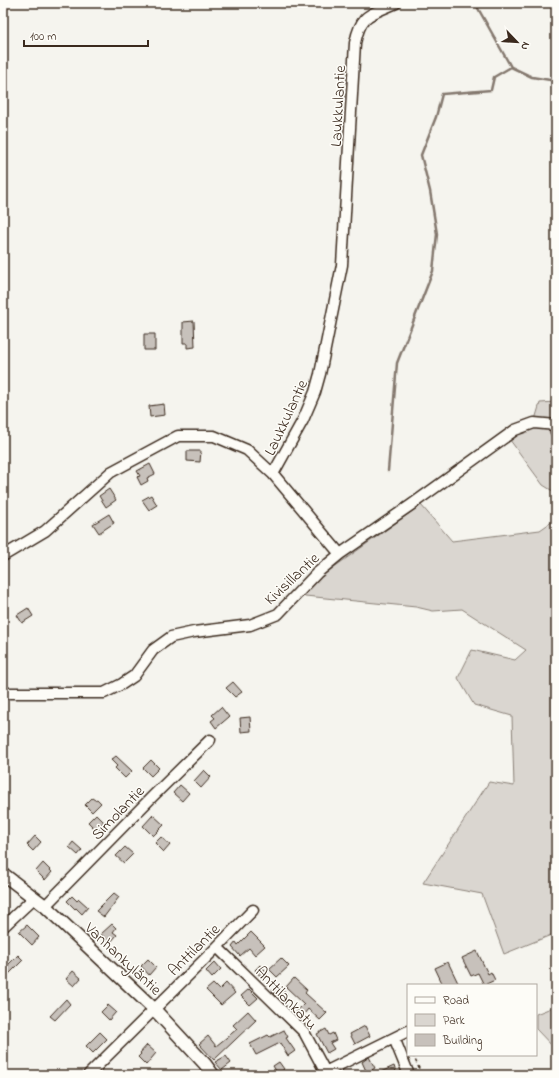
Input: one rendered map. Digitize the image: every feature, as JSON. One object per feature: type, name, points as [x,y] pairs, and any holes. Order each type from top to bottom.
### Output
[{"type":"street","name":"Laukkulantie","points":[[3,556],[45,531],[111,472],[178,436],[214,436],[247,450],[273,474],[303,420],[315,392],[320,374],[340,272],[347,190],[355,44],[358,32],[362,21],[368,16],[396,3]]},
{"type":"street","name":"Kivisillantie","points":[[3,693],[104,693],[134,676],[154,650],[172,637],[194,632],[250,625],[278,614],[317,573],[340,554],[515,430],[534,423],[552,425]]},
{"type":"street","points":[[273,474],[340,554]]},
{"type":"street","name":"Simolantie","points":[[45,906],[210,740]]},
{"type":"street","name":"Vanhankyläntie","points":[[3,874],[45,906],[154,1009],[196,1053],[214,1075]]},
{"type":"street","points":[[3,927],[34,898]]},
{"type":"street","name":"Anttilantie","points":[[88,1075],[217,947],[252,910]]},
{"type":"street","name":"Anttilankatu","points":[[217,947],[304,1032],[326,1073]]},
{"type":"street","points":[[326,1073],[407,1032]]},
{"type":"street","points":[[394,1038],[409,1075]]},
{"type":"path","points":[[413,1056],[422,1075]]},
{"type":"green space","points":[[556,402],[556,493],[543,485],[507,436],[534,423],[540,403]]},
{"type":"green space","points":[[421,505],[452,541],[540,530],[556,519],[556,933],[504,954],[482,894],[423,883],[489,782],[514,786],[512,716],[474,705],[458,678],[472,650],[515,660],[526,650],[462,609],[433,611],[416,607],[295,595]]},
{"type":"green space","points":[[556,1006],[556,1050],[537,1030],[537,1014]]},
{"type":"building","points":[[194,321],[195,347],[187,348],[187,343],[183,343],[183,322]]},
{"type":"building","points":[[144,334],[155,334],[155,350],[144,350]]},
{"type":"building","points":[[164,404],[165,415],[150,417],[149,406]]},
{"type":"building","points":[[187,451],[201,451],[200,462],[187,461]]},
{"type":"building","points":[[150,464],[155,474],[147,478],[148,481],[141,485],[137,477],[140,476],[137,471]]},
{"type":"building","points":[[109,489],[116,500],[106,507],[99,496]]},
{"type":"building","points":[[151,495],[157,505],[149,510],[142,500]]},
{"type":"building","points":[[109,514],[114,523],[99,533],[93,524]]},
{"type":"building","points":[[28,608],[33,616],[22,623],[17,615]]},
{"type":"building","points":[[233,682],[242,692],[235,697],[226,688]]},
{"type":"building","points":[[221,707],[229,717],[216,728],[211,721],[215,718],[212,715]]},
{"type":"building","points":[[250,717],[251,731],[241,732],[240,718]]},
{"type":"building","points":[[116,756],[132,771],[125,778],[115,768],[117,766],[111,760]]},
{"type":"building","points":[[151,760],[159,768],[151,776],[143,768]]},
{"type":"building","points":[[204,770],[211,777],[201,788],[194,781]]},
{"type":"building","points":[[180,785],[189,793],[182,801],[173,793]]},
{"type":"building","points":[[92,798],[95,800],[97,799],[101,803],[92,812],[85,805]]},
{"type":"building","points":[[96,814],[104,822],[100,825],[102,827],[98,832],[88,822]]},
{"type":"building","points":[[153,815],[164,825],[153,836],[143,826]]},
{"type":"building","points":[[35,836],[41,842],[33,851],[27,845]]},
{"type":"building","points":[[161,837],[170,845],[164,852],[155,843]]},
{"type":"building","points":[[73,842],[82,850],[78,855],[69,847]]},
{"type":"building","points":[[125,847],[133,854],[124,863],[116,856]]},
{"type":"building","points":[[43,863],[52,872],[45,880],[36,871]]},
{"type":"building","points":[[114,893],[119,897],[104,917],[96,911]]},
{"type":"building","points":[[72,896],[77,901],[79,899],[88,907],[82,914],[67,901]]},
{"type":"building","points":[[112,924],[116,928],[113,932],[117,935],[110,943],[101,934]]},
{"type":"building","points":[[27,925],[39,937],[32,945],[19,932]]},
{"type":"building","points":[[251,932],[265,946],[255,955],[249,948],[240,956],[232,947],[236,942],[238,945]]},
{"type":"building","points":[[477,951],[488,974],[491,972],[495,980],[484,984],[478,973],[471,976],[462,958]]},
{"type":"building","points":[[18,955],[23,960],[9,974],[4,969]]},
{"type":"building","points":[[281,958],[289,966],[277,977],[269,969]]},
{"type":"building","points":[[148,959],[156,967],[149,975],[141,966]]},
{"type":"building","points":[[215,962],[221,969],[212,978],[206,971]]},
{"type":"building","points":[[448,962],[459,984],[443,984],[435,968]]},
{"type":"building","points":[[260,965],[268,973],[262,978],[255,970]]},
{"type":"building","points":[[73,971],[81,978],[74,986],[66,979]]},
{"type":"building","points":[[294,978],[307,990],[305,993],[327,1013],[320,1020],[308,1009],[301,1018],[295,1013],[304,1004],[286,987]]},
{"type":"building","points":[[226,983],[235,993],[221,1005],[206,990],[213,984],[219,990]]},
{"type":"building","points":[[277,986],[287,994],[282,1000],[272,991]]},
{"type":"building","points":[[249,989],[258,998],[250,1005],[241,996]]},
{"type":"building","points":[[66,999],[70,1004],[55,1020],[50,1016]]},
{"type":"building","points":[[108,1005],[116,1012],[109,1020],[101,1012]]},
{"type":"building","points":[[248,1011],[256,1020],[214,1060],[199,1044],[208,1036],[216,1046],[237,1029],[233,1025]]},
{"type":"building","points":[[365,1026],[370,1036],[355,1044],[350,1034]]},
{"type":"building","points":[[326,1029],[329,1035],[333,1033],[336,1040],[330,1043],[334,1049],[327,1053],[317,1034]]},
{"type":"building","points":[[284,1030],[288,1037],[286,1038],[295,1051],[288,1056],[280,1043],[256,1055],[250,1044],[268,1035],[270,1037]]},
{"type":"building","points":[[100,1032],[107,1039],[93,1053],[86,1046]]},
{"type":"building","points":[[147,1045],[156,1053],[146,1065],[138,1057]]},
{"type":"building","points":[[226,1056],[231,1063],[222,1070],[215,1062]]},
{"type":"building","points":[[369,1057],[375,1068],[367,1073],[362,1062]]},
{"type":"building","points":[[279,1062],[284,1069],[278,1074],[273,1066]]},
{"type":"building","points":[[394,1066],[397,1075],[374,1075]]},
{"type":"waterway","points":[[475,3],[511,67],[532,77],[556,81]]},
{"type":"waterway","points":[[388,471],[397,363],[433,271],[437,234],[430,191],[421,155],[436,117],[442,94],[491,90],[494,77],[511,67]]},
{"type":"waterway","points":[[552,427],[550,432],[556,442]]}]
